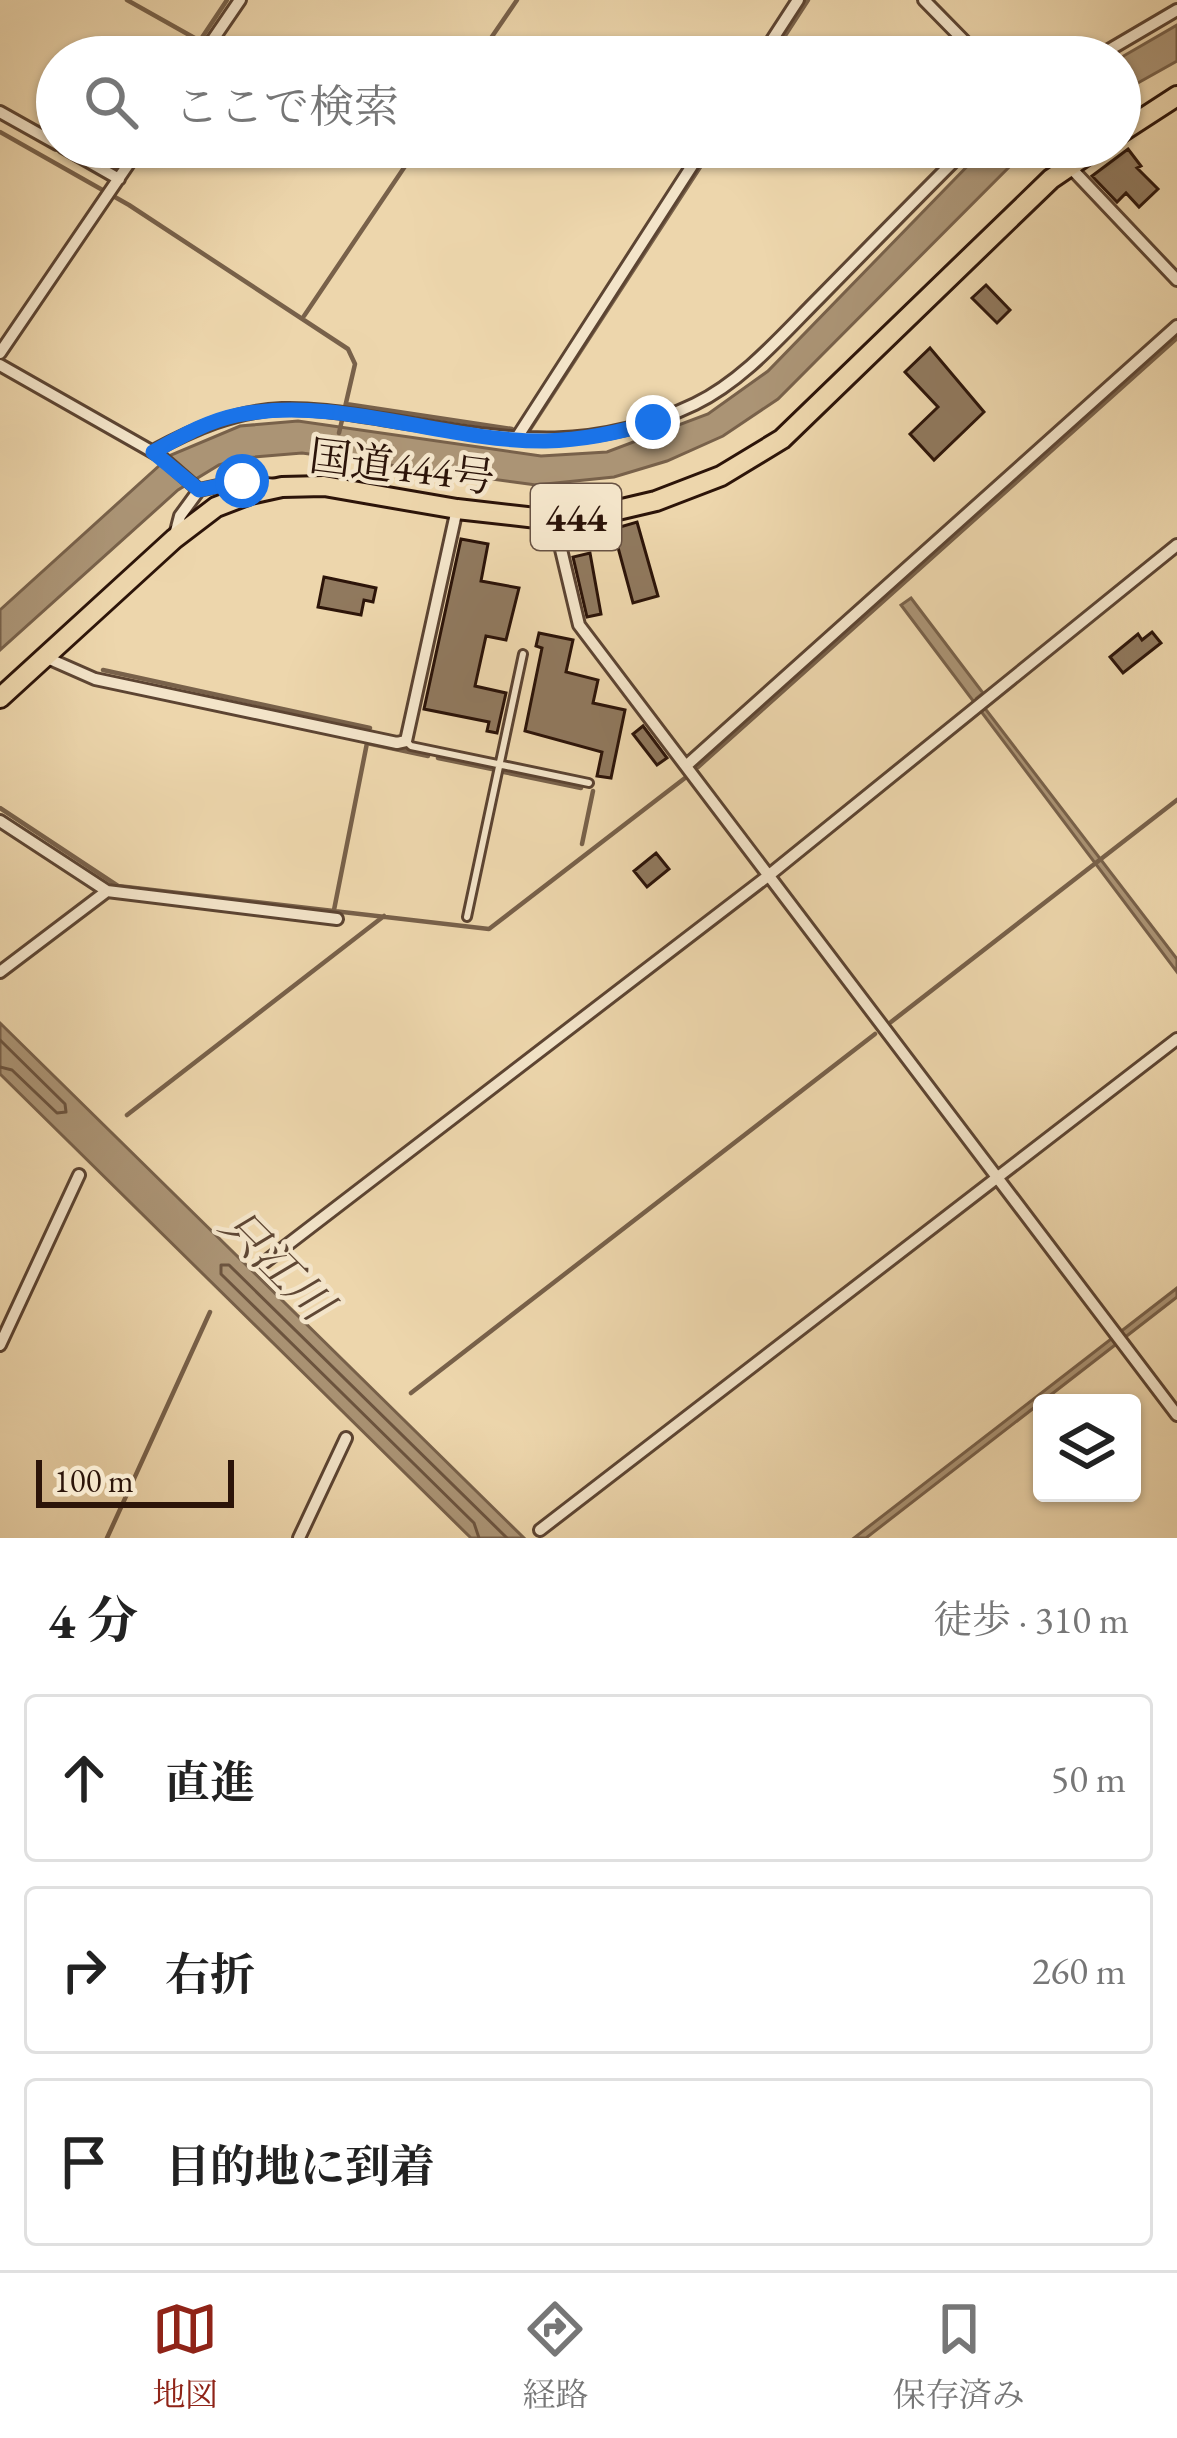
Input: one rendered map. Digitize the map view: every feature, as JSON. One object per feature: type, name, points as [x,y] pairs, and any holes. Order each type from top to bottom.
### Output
[{"type":"highway","points":[[1141,119],[1177,96]]},
{"type":"highway","name":"国道444号","points":[[0,698],[174,539],[216,507],[282,487],[324,486],[554,520],[656,501],[721,476],[782,439],[1061,168]]},
{"type":"street","points":[[215,36],[240,0]]},
{"type":"street","points":[[775,36],[798,0]]},
{"type":"street","points":[[924,0],[959,36]]},
{"type":"street","points":[[1133,36],[1177,10]]},
{"type":"street","points":[[0,112],[36,132]]},
{"type":"street","points":[[88,168],[112,188]]},
{"type":"street","points":[[0,353],[126,168]]},
{"type":"street","points":[[515,439],[690,168]]},
{"type":"street","points":[[157,454],[190,431],[232,416],[280,409],[343,413],[515,439],[606,436],[653,422],[701,401],[755,363],[947,168]]},
{"type":"street","points":[[1081,168],[1177,280]]},
{"type":"street","points":[[687,765],[1177,326]]},
{"type":"street","points":[[0,365],[157,454],[197,489],[259,480],[282,487]]},
{"type":"street","points":[[174,539],[180,516],[197,489]]},
{"type":"street","points":[[45,657],[94,679],[397,743],[406,741],[457,509]]},
{"type":"street","points":[[554,520],[579,625],[1177,1415]]},
{"type":"street","points":[[265,1262],[768,876],[1177,545]]},
{"type":"street","points":[[0,821],[107,891],[337,919]]},
{"type":"street","points":[[0,972],[107,891]]},
{"type":"street","points":[[540,1530],[1177,1039]]},
{"type":"street","points":[[0,1345],[79,1175]]},
{"type":"street","points":[[299,1538],[346,1438]]},
{"type":"lane","points":[[467,917],[523,654]]},
{"type":"lane","points":[[406,741],[411,746],[589,783]]},
{"type":"water","points":[[1177,25],[1177,61],[1141,81],[1141,46]]},
{"type":"water","points":[[966,168],[1008,168],[778,399],[723,436],[667,461],[614,477],[536,485],[302,453],[219,465],[178,490],[0,650],[0,610],[171,455],[240,426],[298,421],[541,456],[607,452],[708,414],[768,371]]},
{"type":"water","points":[[911,598],[983,693],[977,698],[1177,959],[1177,972],[901,605]]},
{"type":"water","points":[[0,1023],[524,1538],[471,1538],[0,1074]]},
{"type":"water","points":[[1177,1288],[1177,1297],[1052,1394],[1040,1394]]},
{"type":"water","points":[[1033,1399],[1033,1409],[866,1538],[854,1538]]},
{"type":"building","points":[[1103,168],[1137,168],[1158,189],[1139,207],[1126,193],[1117,202],[1092,176]]},
{"type":"building","points":[[986,285],[1010,310],[997,323],[972,298]]},
{"type":"building","points":[[930,348],[984,412],[934,460],[910,434],[938,407],[905,372]]},
{"type":"building","points":[[637,522],[658,596],[633,603],[613,529]]},
{"type":"building","points":[[461,539],[488,544],[481,581],[519,588],[506,640],[486,636],[475,686],[506,693],[497,733],[487,731],[489,722],[424,709]]},
{"type":"building","points":[[590,553],[601,614],[587,617],[573,557]]},
{"type":"building","points":[[324,577],[376,588],[373,602],[364,600],[361,615],[318,607]]},
{"type":"building","points":[[1152,632],[1161,643],[1123,673],[1110,657],[1138,634],[1142,640]]},
{"type":"building","points":[[539,633],[573,640],[566,672],[598,680],[593,703],[625,710],[611,778],[597,776],[602,752],[525,731],[542,648],[536,646]]},
{"type":"building","points":[[643,726],[667,758],[657,765],[633,734]]},
{"type":"building","points":[[656,853],[669,869],[647,887],[634,871]]},
{"type":"waterway","points":[[127,0],[191,36]]},
{"type":"waterway","points":[[203,36],[227,0]]},
{"type":"waterway","points":[[492,36],[517,0]]},
{"type":"waterway","points":[[785,36],[808,0]]},
{"type":"waterway","points":[[0,132],[36,152]]},
{"type":"waterway","points":[[64,168],[129,205],[348,349],[355,364],[339,433]]},
{"type":"waterway","points":[[304,316],[404,168]]},
{"type":"waterway","points":[[528,432],[699,168]]},
{"type":"waterway","points":[[698,767],[1177,338]]},
{"type":"waterway","points":[[346,404],[512,429]]},
{"type":"waterway","points":[[103,670],[370,728]]},
{"type":"waterway","points":[[334,910],[367,743],[428,756]]},
{"type":"waterway","points":[[438,758],[492,769]]},
{"type":"waterway","points":[[504,772],[581,788]]},
{"type":"waterway","points":[[0,808],[118,886],[489,929],[685,778]]},
{"type":"waterway","points":[[582,844],[593,791]]},
{"type":"waterway","points":[[891,1022],[1177,800]]},
{"type":"waterway","points":[[127,1115],[384,916]]},
{"type":"waterway","points":[[411,1393],[875,1034]]},
{"type":"waterway","points":[[107,1538],[210,1312]]},
{"type":"route","points":[[242,481],[199,490],[153,452],[190,431],[232,416],[280,409],[545,441],[606,436],[653,422]]},
{"type":"water label","name":"只江川","points":[[277,1264]]}]
